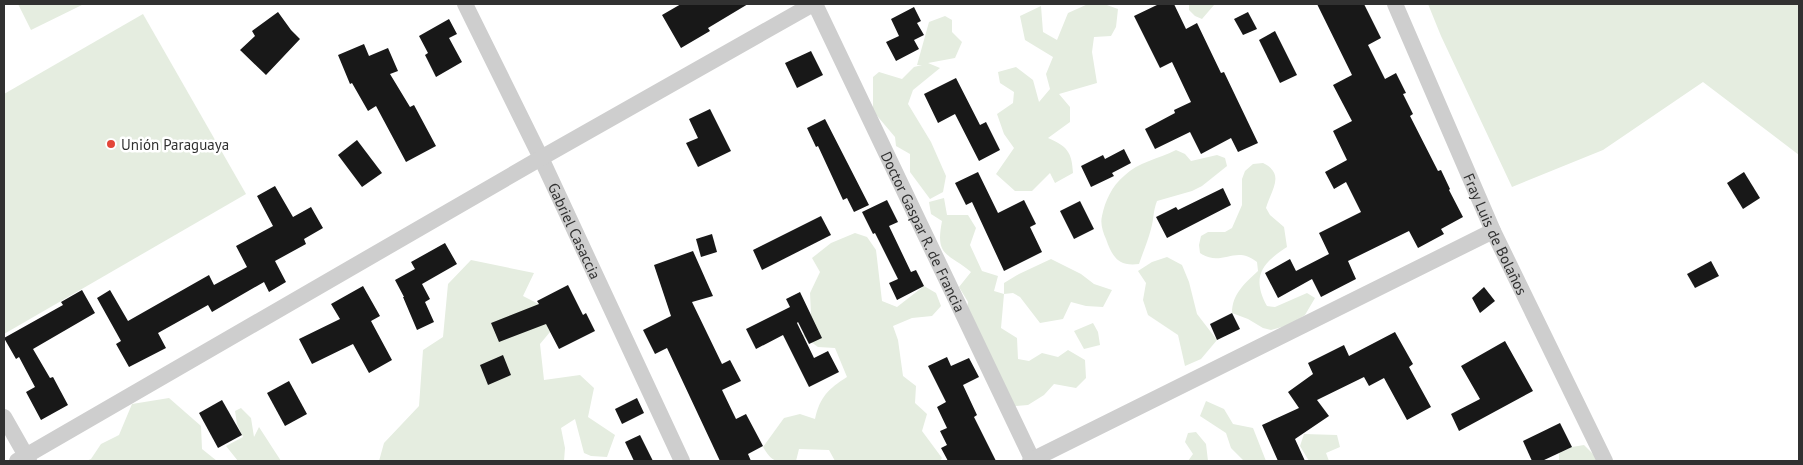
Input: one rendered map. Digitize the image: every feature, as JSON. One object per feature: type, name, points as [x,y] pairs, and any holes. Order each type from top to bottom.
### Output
[{"type":"street","name":"Gabriel Casaccia","points":[[465,4],[541,158],[682,461]]},
{"type":"street","points":[[4,417],[24,460],[541,158],[814,4]]},
{"type":"street","name":"Doctor Gaspar R. de Francia","points":[[814,4],[1032,461]]},
{"type":"street","name":"Fray Luis de Bolaños","points":[[1395,4],[1494,231],[1605,461]]},
{"type":"street","points":[[1032,461],[1494,231]]},
{"type":"shaded area","points":[[18,4],[84,4],[31,30]]},
{"type":"shaded area","points":[[1088,4],[1104,4],[1118,9],[1116,27],[1111,36],[1094,37],[1092,52],[1097,83],[1059,94],[1070,107],[1070,122],[1048,138],[1064,147],[1070,155],[1073,173],[1055,183],[1050,173],[1032,191],[1015,191],[996,174],[1014,148],[1004,134],[997,114],[1013,103],[1014,92],[1000,83],[998,72],[1016,67],[1033,80],[1039,102],[1050,89],[1046,74],[1053,57],[1025,40],[1020,16],[1041,6],[1043,32],[1057,40],[1068,13]]},
{"type":"shaded area","points":[[1189,4],[1219,4],[1214,5],[1202,19],[1195,16],[1189,10]]},
{"type":"shaded area","points":[[1428,4],[1799,4],[1799,155],[1703,82],[1603,150],[1512,187],[1441,36]]},
{"type":"shaded area","name":"Unión Paraguaya","points":[[143,14],[246,194],[4,334],[4,94]]},
{"type":"shaded area","points":[[945,16],[952,20],[952,32],[962,42],[955,58],[928,63],[940,68],[913,90],[908,104],[931,142],[946,176],[943,192],[930,199],[910,172],[910,154],[896,146],[895,137],[873,111],[873,77],[879,72],[902,79],[914,67],[922,65],[917,65],[929,22]]},
{"type":"shaded area","points":[[1176,150],[1185,154],[1191,161],[1217,155],[1225,158],[1227,166],[1202,186],[1192,191],[1157,201],[1150,233],[1139,264],[1121,262],[1111,250],[1102,225],[1101,219],[1107,199],[1116,184],[1130,171]]},
{"type":"shaded area","points":[[1263,163],[1270,167],[1275,177],[1275,183],[1266,208],[1270,215],[1284,227],[1287,247],[1265,265],[1260,279],[1262,296],[1267,306],[1275,307],[1307,293],[1315,298],[1305,315],[1289,325],[1271,330],[1232,313],[1234,300],[1237,295],[1258,271],[1257,262],[1242,255],[1222,258],[1208,257],[1200,253],[1199,245],[1201,236],[1208,232],[1225,232],[1232,228],[1242,205],[1242,179],[1245,171],[1253,164]]},
{"type":"shaded area","points":[[944,198],[947,215],[968,215],[976,228],[970,245],[982,271],[998,276],[994,291],[1004,294],[1001,328],[1017,338],[1018,359],[1029,361],[1042,353],[1058,357],[1068,350],[1085,360],[1086,378],[1076,388],[1054,384],[1044,395],[1028,405],[1003,407],[966,315],[968,302],[959,287],[971,272],[949,257],[942,248],[940,233],[942,221],[931,214],[929,202]]},
{"type":"shaded area","points":[[855,233],[867,237],[876,250],[882,301],[897,307],[924,286],[936,293],[941,306],[932,316],[912,318],[893,326],[898,340],[903,376],[916,386],[915,403],[927,414],[922,431],[942,458],[940,461],[835,461],[829,450],[799,449],[796,461],[776,461],[770,457],[763,447],[784,418],[800,414],[815,419],[822,399],[847,377],[835,348],[818,347],[803,336],[811,315],[810,293],[820,272],[812,258],[831,243]]},
{"type":"shaded area","points":[[1167,257],[1182,265],[1189,282],[1197,314],[1217,340],[1201,359],[1185,366],[1178,335],[1148,315],[1143,300],[1146,283],[1138,271],[1152,262]]},
{"type":"shaded area","points":[[1051,259],[1081,274],[1094,284],[1112,290],[1103,307],[1086,306],[1071,302],[1063,319],[1040,323],[1020,297],[1013,293],[1004,294],[1004,283]]},
{"type":"shaded area","points":[[471,260],[534,273],[523,296],[556,313],[550,332],[540,344],[544,380],[580,375],[594,388],[588,417],[615,435],[607,457],[591,456],[584,453],[575,419],[561,428],[565,448],[564,461],[379,461],[384,443],[419,406],[423,350],[443,337],[448,284]]},
{"type":"shaded area","points":[[1093,323],[1098,332],[1100,345],[1084,349],[1074,331]]},
{"type":"shaded area","points":[[169,398],[201,426],[202,449],[217,461],[86,461],[91,459],[101,444],[119,435],[132,404]]},
{"type":"shaded area","points":[[1206,401],[1224,409],[1233,424],[1253,428],[1266,461],[1244,461],[1231,448],[1226,433],[1200,416]]},
{"type":"shaded area","points":[[241,408],[251,418],[254,437],[259,427],[281,461],[238,461],[226,446],[243,437],[237,424],[235,411]]},
{"type":"shaded area","points":[[1196,432],[1206,444],[1208,461],[1188,461],[1193,454],[1185,442],[1188,433]]},
{"type":"shaded area","points":[[1304,434],[1337,435],[1340,447],[1326,453],[1329,461],[1309,461],[1300,446]]},
{"type":"shaded area","points":[[1584,445],[1600,461],[1559,461],[1559,453],[1572,447]]},
{"type":"building","points":[[681,4],[748,4],[708,28],[710,31],[681,48],[662,15]]},
{"type":"building","points":[[1159,4],[1174,4],[1186,29],[1197,23],[1221,73],[1224,72],[1258,143],[1238,152],[1231,138],[1201,154],[1190,132],[1155,149],[1145,129],[1175,113],[1174,110],[1191,102],[1172,62],[1160,68],[1134,16]]},
{"type":"building","points":[[1317,4],[1364,4],[1381,38],[1368,45],[1385,79],[1396,73],[1406,93],[1403,94],[1413,114],[1410,116],[1438,171],[1441,170],[1463,217],[1441,229],[1444,234],[1418,248],[1409,231],[1348,261],[1356,279],[1321,297],[1312,279],[1278,298],[1265,273],[1290,259],[1296,271],[1329,254],[1319,233],[1361,212],[1346,182],[1334,189],[1325,172],[1347,160],[1333,131],[1352,121],[1333,85],[1352,75]]},
{"type":"building","points":[[914,7],[921,21],[917,23],[924,35],[914,40],[919,49],[896,61],[886,42],[899,36],[891,19]]},
{"type":"building","points":[[278,12],[300,39],[266,75],[240,50],[255,36],[252,31]]},
{"type":"building","points":[[1248,12],[1257,29],[1243,35],[1234,19]]},
{"type":"building","points":[[449,19],[457,34],[449,38],[462,62],[436,77],[425,55],[428,53],[419,36]]},
{"type":"building","points":[[1275,31],[1297,75],[1280,83],[1259,40]]},
{"type":"building","points":[[364,44],[369,56],[388,48],[398,71],[390,74],[410,107],[414,105],[436,146],[406,162],[376,106],[368,111],[352,83],[350,84],[338,55]]},
{"type":"building","points":[[811,51],[823,75],[797,88],[785,63]]},
{"type":"building","points":[[956,78],[980,125],[986,122],[1000,150],[979,161],[955,114],[938,123],[924,94]]},
{"type":"building","points":[[710,109],[731,151],[698,167],[686,143],[698,138],[689,119]]},
{"type":"building","points":[[825,119],[869,205],[854,212],[847,198],[843,200],[818,146],[816,147],[807,128]]},
{"type":"building","points":[[357,140],[382,173],[362,187],[338,155]]},
{"type":"building","points":[[1124,149],[1131,163],[1112,173],[1114,176],[1091,187],[1081,166],[1103,155],[1105,159]]},
{"type":"building","points":[[978,172],[998,213],[1024,200],[1036,224],[1030,227],[1042,252],[1004,271],[972,202],[966,205],[955,183]]},
{"type":"building","points":[[1744,172],[1760,198],[1743,209],[1727,183]]},
{"type":"building","points":[[275,186],[293,217],[311,207],[323,228],[304,239],[306,244],[275,261],[286,282],[269,292],[264,282],[212,312],[208,305],[158,333],[166,348],[129,367],[116,344],[121,341],[97,298],[110,290],[128,321],[209,275],[214,285],[247,267],[236,246],[273,226],[257,196]]},
{"type":"building","points":[[1223,188],[1231,205],[1167,238],[1156,217],[1176,207],[1178,210]]},
{"type":"building","points":[[887,200],[898,222],[889,226],[911,272],[916,270],[924,286],[897,300],[889,283],[898,279],[875,233],[873,234],[862,212]]},
{"type":"building","points":[[1080,201],[1094,229],[1074,239],[1060,211]]},
{"type":"building","points":[[821,216],[831,235],[762,270],[753,250]]},
{"type":"building","points":[[712,234],[717,252],[701,257],[696,239]]},
{"type":"building","points":[[445,243],[457,264],[422,284],[430,299],[425,302],[434,322],[417,330],[395,280],[415,269],[411,262]]},
{"type":"building","points":[[693,251],[713,296],[692,302],[722,364],[730,360],[741,381],[722,390],[736,419],[746,414],[763,446],[748,454],[751,461],[720,461],[667,348],[655,354],[643,330],[671,316],[654,265]]},
{"type":"building","points":[[1711,261],[1719,276],[1695,288],[1687,274]]},
{"type":"building","points":[[568,285],[583,315],[586,313],[595,331],[559,349],[546,324],[499,342],[491,323],[539,304],[537,301]]},
{"type":"building","points":[[363,286],[380,316],[371,321],[392,360],[369,373],[353,344],[312,364],[299,339],[340,319],[331,304]]},
{"type":"building","points":[[1484,287],[1495,301],[1480,313],[1472,298]]},
{"type":"building","points":[[82,290],[95,313],[33,349],[50,378],[53,377],[68,405],[41,420],[26,392],[35,387],[19,357],[16,359],[4,338],[63,305],[61,302]]},
{"type":"building","points":[[800,292],[822,338],[809,344],[797,323],[814,358],[828,351],[839,372],[809,387],[783,335],[756,349],[746,329],[790,307],[786,299]]},
{"type":"building","points":[[1232,313],[1240,329],[1217,340],[1210,324]]},
{"type":"building","points":[[1395,332],[1413,364],[1409,367],[1431,407],[1407,420],[1384,378],[1369,386],[1364,377],[1317,400],[1329,416],[1295,439],[1305,461],[1278,461],[1262,425],[1299,408],[1288,392],[1313,374],[1308,363],[1344,345],[1349,356]]},
{"type":"building","points":[[1505,341],[1533,391],[1459,431],[1451,414],[1480,399],[1461,366]]},
{"type":"building","points":[[503,355],[511,375],[488,385],[480,365]]},
{"type":"building","points":[[947,357],[951,366],[969,358],[979,377],[963,385],[977,415],[974,417],[996,461],[948,461],[941,448],[947,445],[940,431],[947,428],[937,407],[946,402],[928,366]]},
{"type":"building","points":[[289,381],[307,414],[285,426],[267,393]]},
{"type":"building","points":[[637,398],[644,413],[622,424],[615,409]]},
{"type":"building","points":[[222,400],[242,435],[218,448],[199,413]]},
{"type":"building","points":[[1560,423],[1572,447],[1542,461],[1532,461],[1523,441]]},
{"type":"building","points":[[640,435],[653,461],[634,461],[625,442]]},
{"type":"place","name":"Unión Paraguaya","points":[[111,144]]}]
